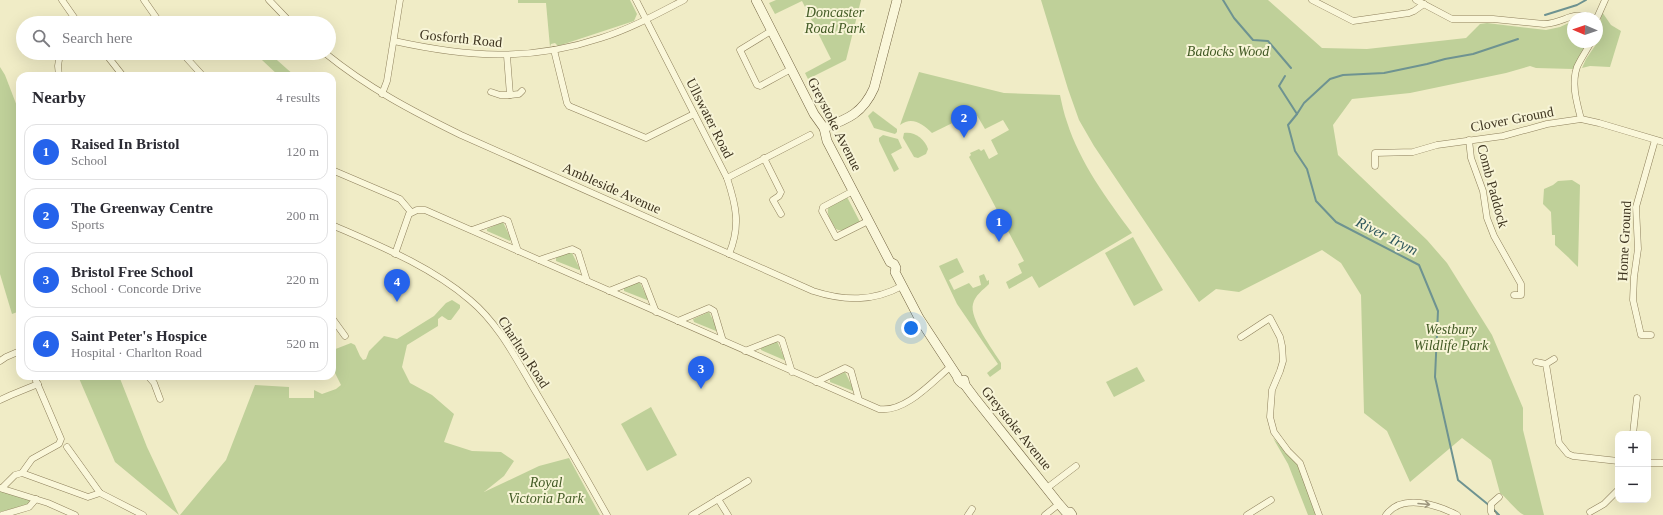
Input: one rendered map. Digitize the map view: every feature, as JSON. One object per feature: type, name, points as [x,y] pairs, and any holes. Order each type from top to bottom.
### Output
[{"type":"street","points":[[62,0],[73,16]]},
{"type":"street","points":[[144,0],[155,16]]},
{"type":"street","points":[[269,0],[284,16]]},
{"type":"street","points":[[382,94],[387,81],[400,0]]},
{"type":"street","name":"Ullswater Road","points":[[636,0],[727,178],[735,200],[736,217],[734,239],[729,254]]},
{"type":"street","name":"Gosforth Road","points":[[394,41],[452,52],[507,56],[554,50],[601,38],[646,20],[684,0]]},
{"type":"street","name":"Greystoke Avenue","points":[[756,0],[814,114],[824,128],[827,141],[890,262],[889,265],[891,271],[895,272],[923,324],[950,367],[958,376],[961,377],[965,385],[1068,514]]},
{"type":"street","points":[[824,128],[853,115],[863,107],[871,96],[897,0]]},
{"type":"street","points":[[1312,0],[1353,21],[1409,13],[1424,4]]},
{"type":"street","points":[[1416,0],[1447,17],[1458,20],[1493,20],[1550,24],[1567,18]]},
{"type":"street","points":[[1599,12],[1605,0]]},
{"type":"street","name":"Greystoke Avenue","points":[[772,31],[740,50],[750,71],[757,84],[760,86],[791,69]]},
{"type":"street","points":[[1581,120],[1574,89],[1575,76],[1577,67],[1588,48]]},
{"type":"street","points":[[554,50],[569,106],[646,138],[694,114]]},
{"type":"street","points":[[507,56],[510,95]]},
{"type":"street","points":[[58,60],[59,72]]},
{"type":"street","points":[[110,60],[120,72]]},
{"type":"street","points":[[188,60],[199,72]]},
{"type":"street","name":"Ambleside Avenue","points":[[334,60],[382,94],[406,108],[461,135],[813,291],[837,298],[870,298],[883,295],[902,286]]},
{"type":"street","points":[[491,92],[500,95],[510,95],[520,94],[522,91]]},
{"type":"street","name":"Clover Ground","points":[[1375,166],[1375,153],[1414,152],[1437,145],[1503,136],[1547,124],[1581,120],[1599,123],[1663,142]]},
{"type":"street","points":[[727,178],[810,135]]},
{"type":"street","name":"Comb Paddock","points":[[1468,140],[1471,158],[1483,192],[1487,218],[1494,236],[1521,284],[1521,295],[1514,295]]},
{"type":"street","name":"Home Ground","points":[[1651,335],[1641,335],[1633,300],[1638,249],[1636,208],[1655,140]]},
{"type":"street","points":[[764,158],[781,192],[779,196],[773,200],[781,214]]},
{"type":"street","points":[[336,172],[400,199],[411,212]]},
{"type":"street","name":"Greystoke Avenue","points":[[853,191],[822,209],[835,235],[838,236],[868,221]]},
{"type":"street","points":[[395,254],[406,217],[411,212],[425,210],[792,372],[884,410],[902,406],[950,367]]},
{"type":"street","points":[[472,230],[503,219],[508,221],[518,251]]},
{"type":"street","name":"Charlton Road","points":[[336,227],[421,266],[459,291],[482,311],[504,338],[607,515]]},
{"type":"street","points":[[539,260],[572,249],[578,252],[587,281]]},
{"type":"street","points":[[609,291],[639,279],[644,281],[656,312]]},
{"type":"street","points":[[678,321],[709,308],[714,311],[723,341]]},
{"type":"street","points":[[1241,336],[1270,318],[1280,337],[1283,360],[1272,390],[1270,417],[1274,432],[1288,451],[1300,462],[1319,515]]},
{"type":"street","points":[[336,324],[345,336]]},
{"type":"street","points":[[745,351],[778,338],[782,340],[792,372]]},
{"type":"street","points":[[0,362],[6,356],[16,352]]},
{"type":"street","points":[[1536,362],[1546,364],[1554,359]]},
{"type":"street","points":[[1546,364],[1559,443],[1568,454],[1573,456],[1615,461]]},
{"type":"street","points":[[816,382],[845,368],[851,371],[859,400]]},
{"type":"street","points":[[22,473],[32,459],[59,444],[61,439],[36,380]]},
{"type":"street","points":[[151,380],[160,399]]},
{"type":"street","points":[[0,400],[11,394],[38,384]]},
{"type":"street","points":[[1633,431],[1637,398]]},
{"type":"street","points":[[67,447],[100,493],[143,515]]},
{"type":"street","points":[[1651,462],[1663,463]]},
{"type":"street","name":"Greystoke Avenue","points":[[1047,488],[1076,466]]},
{"type":"street","points":[[75,515],[62,508],[1,488],[15,475],[22,473],[88,496],[100,493]]},
{"type":"street","points":[[692,515],[748,480]]},
{"type":"street","points":[[1590,512],[1604,504],[1615,493]]},
{"type":"street","points":[[1492,514],[1491,504],[1499,497]]},
{"type":"street","points":[[2,515],[29,507],[36,499]]},
{"type":"street","points":[[718,499],[728,515]]},
{"type":"street","points":[[1248,515],[1271,500]]},
{"type":"street","points":[[1388,513],[1405,504],[1422,503],[1436,506],[1457,515]]},
{"type":"street","points":[[1044,515],[1059,504]]},
{"type":"street","points":[[968,515],[972,509]]},
{"type":"green space","points":[[518,0],[630,0],[637,14],[634,21],[558,46],[555,43],[551,44],[550,47],[546,3],[518,3]]},
{"type":"green space","name":"Doncaster Road Park","points":[[776,0],[861,0],[846,60],[808,79],[805,73],[831,59],[802,1],[775,14],[769,3]]},
{"type":"green space","points":[[1041,0],[1268,0],[1322,48],[1367,49],[1466,38],[1480,24],[1487,23],[1546,30],[1567,24],[1567,48],[1585,48],[1573,69],[1536,68],[1530,66],[1506,73],[1410,93],[1352,99],[1333,125],[1338,155],[1427,240],[1447,263],[1492,335],[1523,408],[1523,430],[1544,515],[1524,515],[1519,511],[1500,493],[1491,460],[1462,438],[1410,482],[1387,431],[1364,413],[1361,295],[1341,263],[1322,250],[1239,292],[1216,289],[1199,302],[1094,146],[1079,120]]},
{"type":"green space","points":[[1603,13],[1611,25],[1621,31],[1610,67],[1590,66],[1582,68],[1594,48],[1603,48]]},
{"type":"green space","points":[[262,60],[277,60],[290,72],[275,72]]},
{"type":"green space","points":[[0,67],[5,75],[16,104],[16,312],[12,314],[0,274]]},
{"type":"green space","points":[[919,72],[1004,93],[1060,95],[1072,137],[1079,152],[1104,194],[1132,233],[1039,288],[1032,276],[1009,289],[1006,282],[1022,273],[1018,264],[1024,261],[969,157],[971,155],[970,153],[979,149],[981,151],[984,149],[989,159],[998,154],[991,140],[1009,130],[1003,120],[985,129],[975,112],[932,133],[921,124],[913,121],[904,122],[900,125]]},
{"type":"green space","points":[[873,111],[897,129],[897,132],[895,134],[874,128],[868,116]]},
{"type":"green space","points":[[904,133],[912,133],[919,136],[927,145],[928,149],[926,154],[918,158],[914,157],[903,138]]},
{"type":"green space","points":[[883,135],[898,139],[902,148],[891,154],[899,169],[894,172],[879,141],[879,138]]},
{"type":"green space","points":[[1572,180],[1580,185],[1578,267],[1555,245],[1555,235],[1552,235],[1551,212],[1543,204],[1544,189],[1558,181]]},
{"type":"green space","points":[[847,197],[860,222],[848,228],[839,230],[836,229],[831,221],[828,215],[828,209],[829,206]]},
{"type":"green space","points":[[503,222],[511,239],[510,241],[487,231],[487,229]]},
{"type":"green space","points":[[1133,237],[1163,290],[1134,306],[1105,253]]},
{"type":"green space","points":[[571,251],[580,269],[579,270],[556,261],[556,258]]},
{"type":"green space","points":[[957,258],[964,272],[949,280],[954,290],[969,283],[973,288],[981,285],[979,276],[984,274],[987,281],[989,280],[989,284],[976,298],[973,304],[973,310],[982,334],[1001,363],[1001,369],[990,377],[987,373],[998,364],[957,304],[939,266]]},
{"type":"green space","points":[[639,281],[648,299],[647,300],[624,291],[624,288]]},
{"type":"green space","name":"Royal Victoria Park","points":[[452,300],[460,305],[460,308],[451,320],[448,320],[442,316],[438,319],[438,326],[407,345],[402,367],[410,383],[432,395],[454,414],[444,442],[472,451],[501,452],[514,461],[504,476],[484,492],[539,466],[569,458],[600,515],[180,515],[226,460],[255,385],[289,387],[289,398],[314,398],[314,390],[322,394],[336,389],[341,385],[336,375],[336,349],[351,343],[355,345],[363,360],[366,359],[369,351],[384,336],[397,339],[434,316],[446,303]]},
{"type":"green space","points":[[709,312],[718,330],[716,331],[694,322],[693,319]]},
{"type":"green space","points":[[777,341],[785,359],[784,360],[761,350],[761,348]]},
{"type":"green space","points":[[1137,367],[1145,381],[1114,397],[1106,382]]},
{"type":"green space","points":[[845,372],[854,390],[853,391],[830,382],[830,379]]},
{"type":"green space","points":[[80,380],[121,380],[147,447],[179,515],[115,462]]},
{"type":"green space","points":[[651,407],[677,455],[647,471],[621,424]]},
{"type":"green space","points":[[1273,438],[1298,464],[1316,515],[1308,515],[1288,464]]},
{"type":"green space","points":[[0,489],[30,499],[29,504],[0,512]]},
{"type":"waterway","name":"River Trym","points":[[1223,0],[1234,18],[1253,40],[1268,41],[1291,68]]},
{"type":"waterway","points":[[1545,15],[1577,5],[1586,0]]},
{"type":"waterway","points":[[1297,114],[1304,103],[1330,79],[1343,75],[1384,73],[1427,64],[1473,54],[1518,39]]},
{"type":"waterway","name":"River Trym","points":[[1285,76],[1279,86],[1297,114],[1288,125],[1295,151],[1307,169],[1316,201],[1336,222],[1419,265],[1438,311],[1435,377],[1458,480],[1490,506]]},
{"type":"waterway","name":"River Trym","points":[[1493,509],[1499,515]]},
{"type":"place","name":"The Greenway Centre","points":[[964,138]]},
{"type":"place","name":"Raised In Bristol","points":[[999,242]]},
{"type":"place","name":"Saint Peter's Hospice","points":[[397,302]]},
{"type":"place","name":"Bristol Free School","points":[[701,389]]},
{"type":"park label","name":"Badocks Wood","points":[[1228,51]]},
{"type":"park label","name":"Westbury Wildlife Park","points":[[1451,338]]}]
